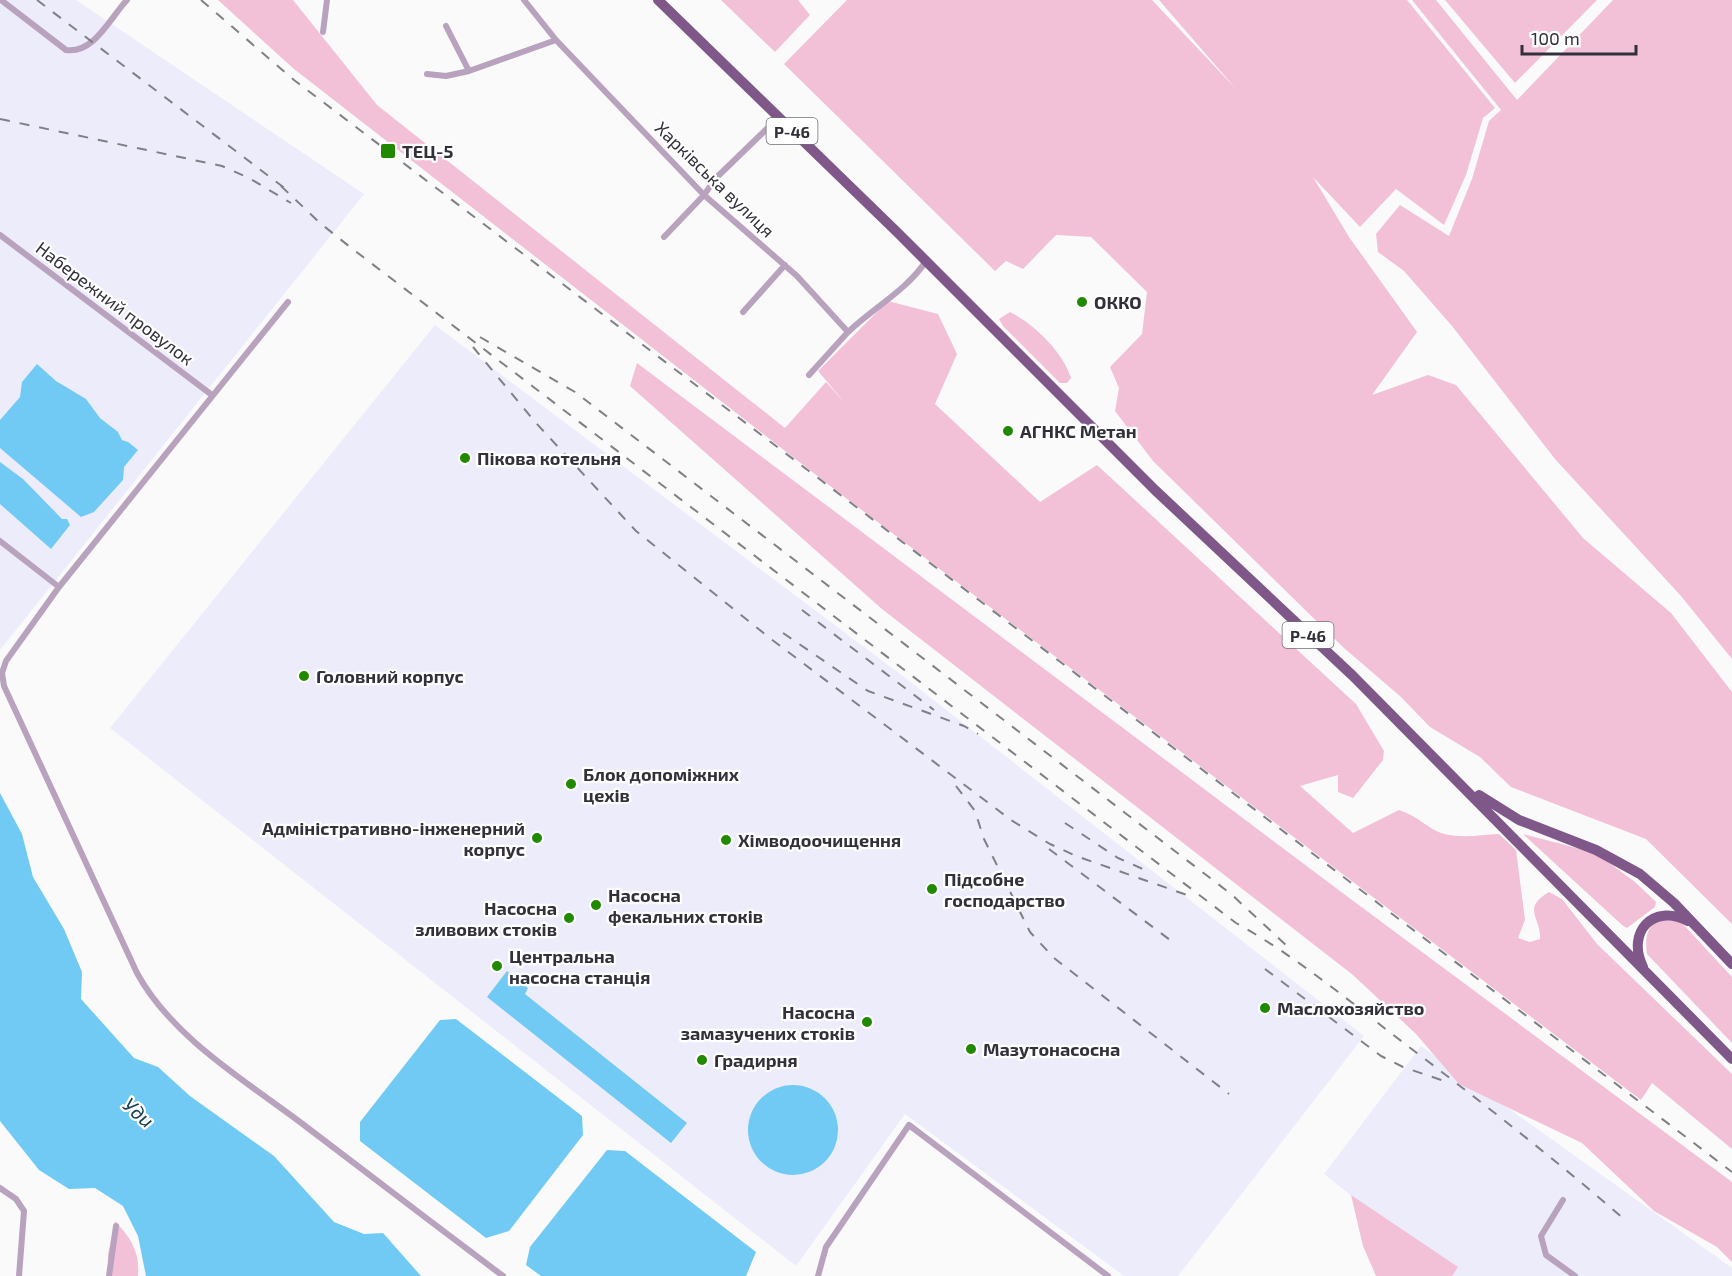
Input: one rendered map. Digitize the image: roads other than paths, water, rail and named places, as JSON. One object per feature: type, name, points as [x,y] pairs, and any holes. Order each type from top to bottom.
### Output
[{"type":"main road","name":"Р-46","points":[[658,0],[926,261],[1155,490],[1353,676],[1460,781],[1732,1059]]},
{"type":"main road","name":"Р-46","points":[[1460,781],[1519,820],[1596,850],[1629,867],[1662,892],[1732,964]]},
{"type":"main road","points":[[1652,979],[1638,953],[1638,939],[1645,925],[1658,916],[1667,914],[1682,918],[1699,928]]},
{"type":"street","points":[[0,0],[66,50],[73,51],[83,49],[92,42],[127,0]]},
{"type":"street","points":[[323,32],[327,0]]},
{"type":"street","name":"Харківська вулиця","points":[[524,0],[556,40],[704,195],[785,265],[848,332]]},
{"type":"street","points":[[446,26],[469,70]]},
{"type":"street","points":[[427,74],[446,76],[469,70],[556,40]]},
{"type":"street","points":[[664,237],[704,195],[716,178],[778,118]]},
{"type":"street","name":"Набережний провулок","points":[[0,235],[212,395]]},
{"type":"street","points":[[808,375],[868,313],[915,277],[926,261]]},
{"type":"street","points":[[743,312],[785,265]]},
{"type":"street","points":[[288,302],[59,587],[6,661],[2,673],[4,686],[144,985],[169,1019],[235,1074],[503,1276]]},
{"type":"street","points":[[0,541],[59,587]]},
{"type":"street","points":[[818,1276],[826,1247],[909,1125],[1108,1276]]},
{"type":"street","points":[[0,1188],[22,1204],[24,1216],[19,1276]]},
{"type":"street","points":[[1563,1200],[1541,1236],[1546,1255],[1575,1276]]},
{"type":"street","points":[[109,1276],[116,1226]]},
{"type":"water","points":[[37,364],[56,381],[86,399],[100,418],[118,432],[122,440],[138,450],[124,467],[123,480],[94,512],[81,517],[0,448],[0,420],[20,397],[22,382]]},
{"type":"water","points":[[0,462],[23,479],[62,519],[67,519],[70,525],[51,549],[0,504]]},
{"type":"water","name":"Уди","points":[[0,793],[22,834],[33,877],[64,929],[82,972],[81,999],[134,1058],[158,1067],[190,1096],[274,1156],[334,1222],[364,1234],[383,1233],[421,1276],[146,1276],[138,1236],[123,1206],[95,1188],[69,1189],[39,1170],[0,1121]]},
{"type":"water","points":[[507,971],[528,988],[525,994],[687,1123],[671,1143],[487,997]]},
{"type":"water","points":[[456,1019],[582,1116],[583,1135],[509,1231],[486,1238],[360,1141],[360,1122],[440,1020]]},
{"type":"water","points":[[793,1085],[810,1089],[825,1098],[834,1113],[838,1130],[834,1147],[825,1162],[810,1171],[793,1175],[776,1171],[761,1162],[752,1147],[748,1130],[752,1113],[761,1098],[776,1089]]},
{"type":"water","points":[[607,1150],[625,1151],[756,1252],[746,1276],[541,1276],[526,1265],[530,1247]]},
{"type":"railway","points":[[37,0],[287,190]]},
{"type":"railway","points":[[201,0],[294,80],[1732,1172]]},
{"type":"railway","points":[[0,119],[222,166],[249,178],[291,203]]},
{"type":"railway","points":[[281,186],[320,223],[350,247],[1236,923],[1297,961],[1510,1125],[1624,1219]]},
{"type":"railway","points":[[480,337],[575,392],[1231,894],[1286,945]]},
{"type":"railway","points":[[473,347],[536,423],[636,531],[771,639],[1011,820],[1050,844],[1076,856],[1187,895]]},
{"type":"railway","points":[[802,610],[934,710]]},
{"type":"railway","points":[[783,633],[868,691],[964,726],[978,734]]},
{"type":"railway","points":[[956,786],[975,811],[984,839],[1030,932],[1054,958],[1229,1094]]},
{"type":"railway","points":[[1065,823],[1118,858],[1145,870]]},
{"type":"railway","points":[[1049,849],[1174,943]]},
{"type":"railway","points":[[1265,969],[1381,1056],[1403,1067],[1450,1083]]},
{"type":"place","name":"ТЕЦ-5","points":[[388,151]]},
{"type":"place","name":"ОККО","points":[[1082,302]]},
{"type":"place","name":"АГНКС Метан","points":[[1008,431]]},
{"type":"place","name":"Пікова котельня","points":[[465,458]]},
{"type":"place","name":"Головний корпус","points":[[304,676]]},
{"type":"place","name":"Блок допоміжних цехів","points":[[571,784]]},
{"type":"place","name":"Адміністративно-інженерний корпус","points":[[537,838]]},
{"type":"place","name":"Хімводоочищення","points":[[726,840]]},
{"type":"place","name":"Підсобне господарство","points":[[932,889]]},
{"type":"place","name":"Насосна фекальних стоків","points":[[596,905]]},
{"type":"place","name":"Насосна зливових стоків","points":[[569,918]]},
{"type":"place","name":"Центральна насосна станція","points":[[497,966]]},
{"type":"place","name":"Маслохозяйство","points":[[1265,1008]]},
{"type":"place","name":"Насосна замазучених стоків","points":[[867,1022]]},
{"type":"place","name":"Мазутонасосна","points":[[971,1049]]},
{"type":"place","name":"Градирня","points":[[702,1060]]}]
